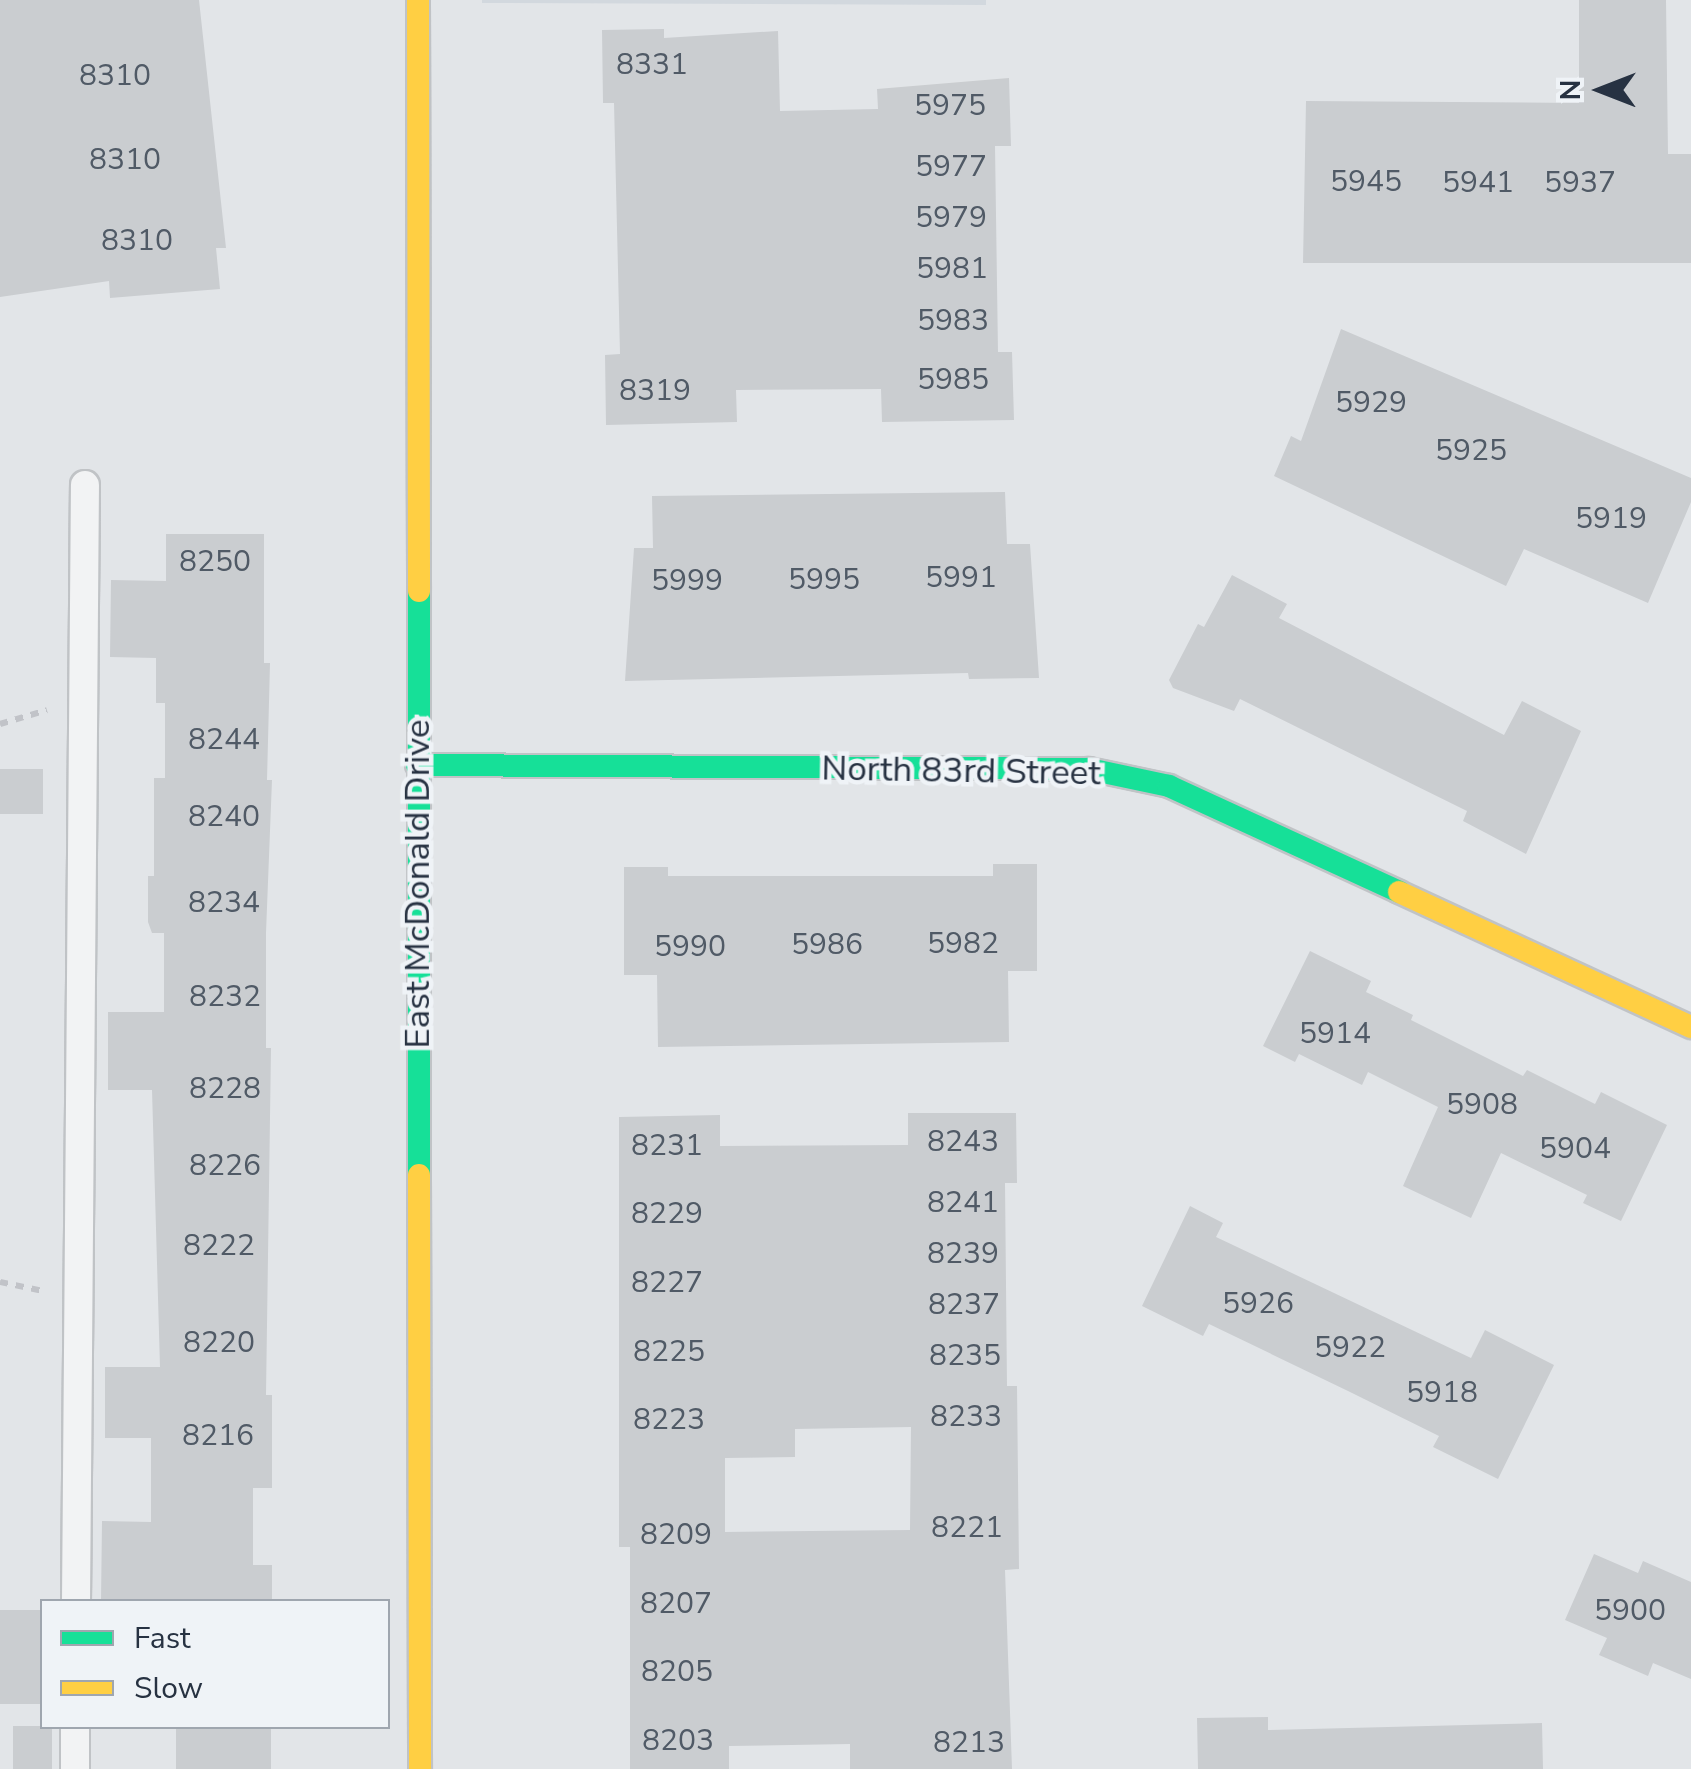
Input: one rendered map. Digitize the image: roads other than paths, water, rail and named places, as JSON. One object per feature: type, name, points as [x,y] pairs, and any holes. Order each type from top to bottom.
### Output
[{"type":"main road","name":"East McDonald Drive","points":[[418,0],[420,1769]]},
{"type":"main road","name":"North 83rd Street","points":[[418,765],[1090,769],[1169,786],[1691,1027]]},
{"type":"lane","points":[[76,1599],[84,485]]},
{"type":"lane","points":[[75,1729],[75,1769]]}]
